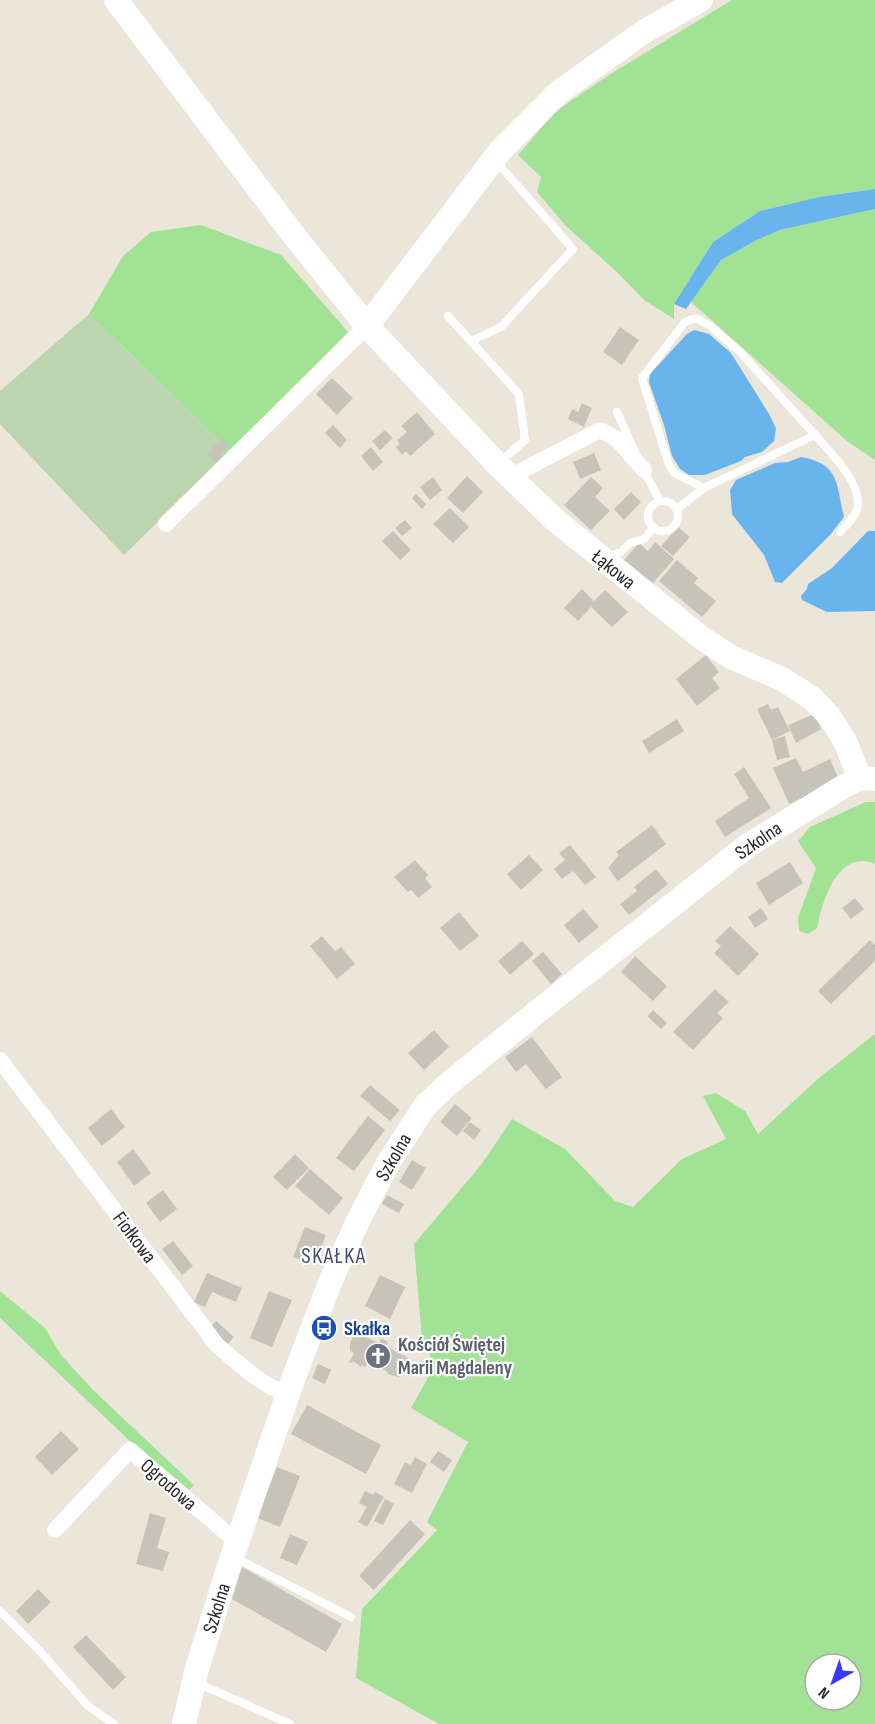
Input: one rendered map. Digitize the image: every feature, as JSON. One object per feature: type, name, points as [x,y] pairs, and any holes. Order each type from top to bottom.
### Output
[{"type":"street","name":"Łąkowa","points":[[116,0],[292,233],[367,326],[506,472],[555,520],[719,650],[782,679],[812,698],[830,717],[868,778]]},
{"type":"street","points":[[166,524],[367,326],[494,158],[559,92],[645,31],[701,0]]},
{"type":"street","points":[[506,472],[523,470],[600,429],[617,439],[644,470]]},
{"type":"street","name":"Szkolna","points":[[184,1724],[194,1682],[235,1549],[288,1395],[331,1280],[388,1163],[425,1106],[447,1085],[555,997],[747,846],[816,802],[868,778]]},
{"type":"street","name":"Fiołkowa","points":[[0,1060],[217,1345],[246,1371],[270,1387],[288,1395]]},
{"type":"street","name":"Ogrodowa","points":[[55,1530],[130,1450],[235,1549]]},
{"type":"lane","points":[[471,341],[501,327],[573,249],[494,158]]},
{"type":"lane","points":[[448,316],[519,394],[525,440],[506,472]]},
{"type":"lane","points":[[704,488],[674,473],[668,462],[642,378],[685,322],[696,318],[710,324],[741,353],[815,435],[855,485],[858,506],[851,521],[840,532]]},
{"type":"lane","points":[[617,412],[660,501]]},
{"type":"lane","points":[[677,509],[704,488],[815,435]]},
{"type":"lane","points":[[660,501],[669,502],[677,509],[677,522],[674,527],[662,531],[649,522],[648,513],[652,506],[660,501]]},
{"type":"lane","points":[[606,562],[630,543],[644,539],[654,527]]},
{"type":"lane","points":[[235,1549],[351,1617]]},
{"type":"lane","points":[[0,1611],[38,1648],[88,1706],[114,1724]]},
{"type":"lane","points":[[194,1682],[290,1724]]},
{"type":"green space","points":[[732,0],[875,0],[875,189],[819,197],[760,211],[713,242],[674,304],[674,319],[644,300],[565,225],[537,192],[541,177],[518,155],[556,111],[609,75]]},
{"type":"green space","points":[[875,209],[875,460],[847,441],[691,302],[721,260],[757,240],[780,230]]},
{"type":"green space","points":[[201,225],[281,255],[348,332],[230,451],[89,314],[123,256],[151,232]]},
{"type":"green space","points":[[89,314],[230,451],[124,555],[0,424],[0,391]]},
{"type":"green space","points":[[866,802],[875,802],[875,864],[862,861],[842,870],[828,892],[817,928],[808,934],[799,931],[798,918],[816,868],[798,841],[810,827]]},
{"type":"green space","points":[[875,1034],[875,1724],[439,1724],[356,1678],[362,1609],[437,1530],[427,1522],[468,1442],[411,1408],[429,1376],[421,1367],[431,1358],[422,1339],[414,1244],[481,1165],[512,1119],[565,1149],[615,1201],[633,1207],[682,1159],[726,1139],[703,1096],[716,1093],[745,1111],[758,1134],[820,1077]]},
{"type":"green space","points":[[0,1291],[45,1328],[61,1355],[93,1390],[194,1485],[186,1494],[0,1318]]},
{"type":"water","points":[[875,189],[875,209],[780,230],[757,240],[721,260],[686,309],[674,304],[713,242],[760,211],[819,197]]},
{"type":"water","points":[[694,330],[709,334],[731,353],[776,428],[774,441],[762,452],[705,475],[689,475],[680,469],[672,456],[649,382],[650,374],[687,334]]},
{"type":"water","points":[[801,457],[814,460],[830,471],[837,486],[844,517],[830,535],[782,583],[775,582],[764,555],[732,514],[730,490],[736,480],[775,463],[788,462]]},
{"type":"water","points":[[868,531],[875,531],[875,611],[827,612],[802,600],[801,596],[808,584],[832,568]]},
{"type":"building","points":[[620,327],[639,340],[622,365],[603,352]]},
{"type":"building","points":[[332,378],[353,398],[337,415],[316,394]]},
{"type":"building","points":[[582,403],[592,408],[584,427],[568,419],[572,409],[578,412]]},
{"type":"building","points":[[417,412],[435,434],[410,456],[406,451],[402,455],[396,447],[400,444],[397,440],[407,432],[401,426]]},
{"type":"building","points":[[333,425],[347,440],[340,448],[325,433]]},
{"type":"building","points":[[385,430],[393,438],[380,450],[372,441]]},
{"type":"building","points":[[223,439],[229,445],[221,454],[223,457],[216,463],[206,453]]},
{"type":"building","points":[[371,447],[383,462],[373,471],[361,456]]},
{"type":"building","points":[[594,453],[601,470],[580,479],[573,462]]},
{"type":"building","points":[[467,476],[483,492],[463,513],[447,498]]},
{"type":"building","points":[[433,477],[442,490],[430,500],[420,487]]},
{"type":"building","points":[[591,477],[603,488],[595,497],[610,511],[591,530],[564,505]]},
{"type":"building","points":[[631,492],[641,502],[624,520],[614,509]]},
{"type":"building","points":[[416,494],[426,504],[422,509],[412,498]]},
{"type":"building","points":[[450,508],[469,527],[453,543],[433,524]]},
{"type":"building","points":[[405,520],[412,528],[402,536],[395,528]]},
{"type":"building","points":[[678,527],[690,537],[673,556],[661,546]]},
{"type":"building","points":[[393,531],[411,550],[400,560],[382,541]]},
{"type":"building","points":[[655,542],[674,559],[652,584],[624,560],[639,543],[648,551]]},
{"type":"building","points":[[677,560],[698,578],[694,583],[716,601],[702,617],[659,581]]},
{"type":"building","points":[[582,589],[594,601],[605,590],[628,612],[612,627],[591,607],[578,621],[564,608]]},
{"type":"building","points":[[706,655],[719,672],[712,678],[720,688],[697,706],[676,679]]},
{"type":"building","points":[[768,704],[771,710],[778,707],[790,731],[772,740],[757,709]]},
{"type":"building","points":[[814,714],[821,729],[796,743],[788,725]]},
{"type":"building","points":[[677,719],[684,731],[649,753],[642,741]]},
{"type":"building","points":[[785,736],[790,757],[777,760],[772,740]]},
{"type":"building","points":[[796,758],[803,772],[830,759],[840,782],[789,804],[773,768]]},
{"type":"building","points":[[744,767],[771,808],[725,837],[715,821],[749,798],[734,774]]},
{"type":"building","points":[[652,825],[666,844],[618,881],[608,868],[619,855],[616,852]]},
{"type":"building","points":[[570,845],[596,877],[585,885],[573,871],[562,879],[554,869],[565,860],[559,853]]},
{"type":"building","points":[[529,855],[543,870],[521,890],[507,874]]},
{"type":"building","points":[[415,860],[428,875],[425,878],[432,887],[418,898],[411,890],[408,892],[394,877]]},
{"type":"building","points":[[790,862],[803,883],[769,905],[756,883]]},
{"type":"building","points":[[656,869],[668,884],[629,915],[620,904],[637,891],[634,887]]},
{"type":"building","points":[[855,898],[864,909],[851,919],[842,908]]},
{"type":"building","points":[[761,908],[768,919],[755,928],[748,917]]},
{"type":"building","points":[[583,909],[599,927],[579,943],[564,925]]},
{"type":"building","points":[[459,912],[479,936],[460,951],[440,928]]},
{"type":"building","points":[[730,926],[759,954],[738,976],[714,953],[721,946],[715,941]]},
{"type":"building","points":[[322,936],[335,951],[341,947],[355,964],[337,979],[310,946]]},
{"type":"building","points":[[870,940],[875,945],[875,961],[831,1004],[818,991]]},
{"type":"building","points":[[522,941],[534,954],[510,975],[498,961]]},
{"type":"building","points":[[543,952],[562,974],[551,984],[532,961]]},
{"type":"building","points":[[635,956],[667,986],[653,1001],[621,972]]},
{"type":"building","points":[[715,989],[729,1002],[717,1013],[723,1018],[693,1050],[673,1032]]},
{"type":"building","points":[[653,1010],[667,1023],[661,1029],[647,1016]]},
{"type":"building","points":[[434,1030],[449,1047],[424,1070],[408,1053]]},
{"type":"building","points":[[532,1037],[562,1077],[546,1089],[526,1064],[516,1072],[505,1057]]},
{"type":"building","points":[[370,1085],[400,1110],[390,1121],[360,1096]]},
{"type":"building","points":[[455,1104],[472,1118],[457,1136],[440,1122]]},
{"type":"building","points":[[111,1109],[125,1127],[102,1146],[88,1128]]},
{"type":"building","points":[[368,1116],[385,1130],[354,1171],[336,1158]]},
{"type":"building","points":[[470,1122],[481,1130],[474,1140],[463,1131]]},
{"type":"building","points":[[133,1149],[151,1173],[134,1186],[117,1162]]},
{"type":"building","points":[[295,1154],[309,1168],[287,1190],[273,1177]]},
{"type":"building","points":[[412,1160],[426,1168],[412,1190],[399,1182]]},
{"type":"building","points":[[310,1169],[343,1198],[329,1215],[295,1186]]},
{"type":"building","points":[[163,1190],[177,1209],[160,1222],[146,1203]]},
{"type":"building","points":[[387,1195],[404,1204],[399,1213],[382,1204]]},
{"type":"building","points":[[305,1227],[326,1235],[314,1265],[293,1257]]},
{"type":"building","points":[[173,1241],[193,1266],[182,1275],[162,1249]]},
{"type":"building","points":[[207,1273],[242,1288],[236,1302],[212,1292],[205,1307],[194,1302]]},
{"type":"building","points":[[380,1275],[405,1287],[390,1319],[365,1306]]},
{"type":"building","points":[[269,1291],[292,1300],[272,1347],[250,1338]]},
{"type":"building","points":[[216,1321],[234,1337],[227,1345],[209,1328]]},
{"type":"building","name":"Kościół Świętej Marii Magdaleny","points":[[359,1334],[379,1343],[381,1338],[388,1342],[386,1346],[398,1353],[399,1351],[408,1358],[399,1377],[387,1374],[388,1372],[368,1362],[365,1367],[362,1365],[361,1367],[353,1361],[349,1362],[354,1353],[350,1351],[350,1343],[353,1337]]},
{"type":"building","points":[[318,1364],[331,1370],[325,1384],[312,1378]]},
{"type":"building","points":[[307,1405],[381,1445],[366,1474],[291,1434]]},
{"type":"building","points":[[61,1431],[79,1449],[52,1475],[35,1457]]},
{"type":"building","points":[[438,1451],[452,1460],[444,1472],[430,1462]]},
{"type":"building","points":[[415,1457],[427,1464],[412,1493],[394,1484],[405,1462],[411,1465]]},
{"type":"building","points":[[277,1467],[300,1476],[280,1527],[257,1518]]},
{"type":"building","points":[[365,1491],[373,1495],[375,1492],[384,1497],[367,1527],[358,1522],[367,1507],[359,1503]]},
{"type":"building","points":[[385,1499],[394,1504],[383,1525],[374,1521]]},
{"type":"building","points":[[150,1513],[166,1518],[157,1548],[169,1552],[163,1571],[136,1564]]},
{"type":"building","points":[[410,1520],[425,1534],[374,1590],[359,1576]]},
{"type":"building","points":[[290,1534],[308,1542],[297,1565],[280,1558]]},
{"type":"building","points":[[242,1567],[342,1624],[326,1652],[232,1599]]},
{"type":"building","points":[[38,1589],[51,1602],[28,1624],[16,1611]]},
{"type":"building","points":[[86,1635],[126,1677],[113,1690],[73,1647]]},
{"type":"place","name":"Skałka","points":[[324,1328]]},
{"type":"place","name":"Kościół Świętej Marii Magdaleny","points":[[378,1356]]},
{"type":"district","name":"SKAŁKA","points":[[334,1255]]}]
